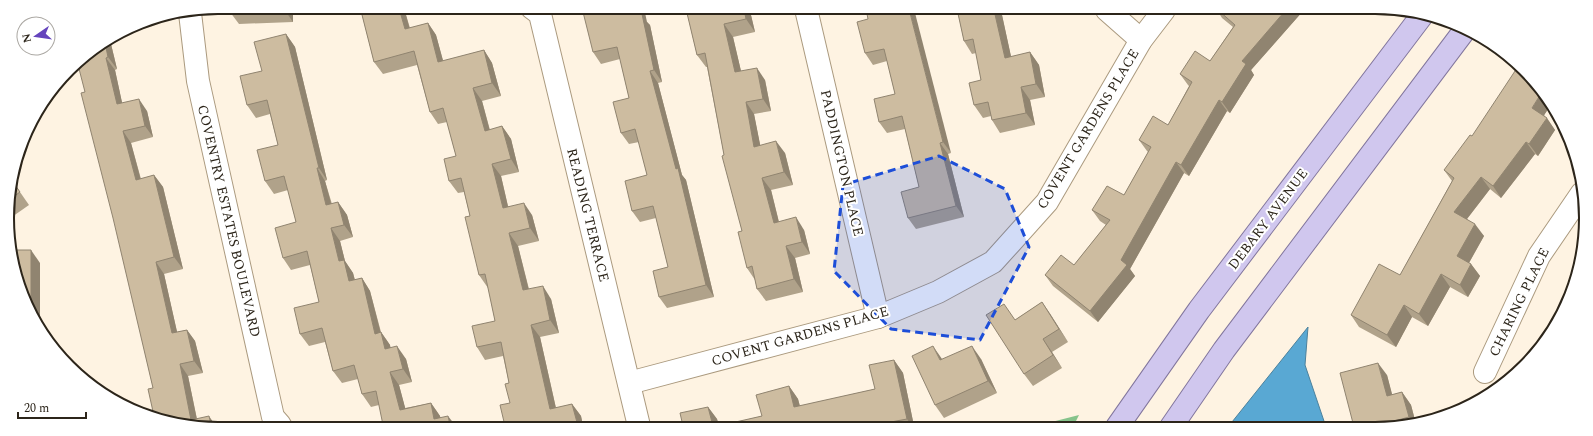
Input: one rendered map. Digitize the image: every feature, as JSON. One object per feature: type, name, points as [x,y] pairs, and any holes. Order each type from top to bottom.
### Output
[{"type":"main road","name":"DEBARY AVENUE","points":[[1121,422],[1199,310],[1418,19]]},
{"type":"main road","points":[[1175,422],[1224,350],[1462,34]]},
{"type":"street","name":"READING TERRACE","points":[[540,14],[638,422]]},
{"type":"street","name":"PADDINGTON PLACE","points":[[807,14],[878,317]]},
{"type":"street","points":[[1112,14],[1141,40]]},
{"type":"street","name":"COVENT GARDENS PLACE","points":[[629,383],[878,317],[938,292],[993,262],[1047,202],[1141,40],[1161,14]]},
{"type":"street","name":"COVENTRY ESTATES BOULEVARD","points":[[190,16],[198,81],[273,418],[277,422]]},
{"type":"street","name":"CHARING PLACE","points":[[1485,372],[1539,256],[1578,199]]},
{"type":"highlighted area","points":[[939,156],[1005,189],[1029,247],[980,340],[891,329],[834,271],[843,185]]},
{"type":"green space","points":[[1079,415],[1076,422],[1052,422]]},
{"type":"water","points":[[1308,327],[1305,365],[1324,422],[1232,422]]},
{"type":"building","points":[[362,14],[401,14],[405,29],[428,23],[438,62],[484,50],[492,83],[473,88],[485,131],[502,126],[511,159],[492,164],[503,208],[524,203],[530,228],[509,233],[523,290],[543,286],[550,320],[531,325],[550,409],[572,404],[577,422],[504,422],[500,405],[510,403],[505,384],[509,383],[501,342],[477,347],[472,326],[495,321],[485,274],[479,275],[465,217],[470,216],[461,178],[449,181],[444,159],[456,156],[443,108],[430,112],[414,51],[374,62]]},
{"type":"building","points":[[584,14],[642,14],[654,70],[650,71],[676,169],[678,168],[706,285],[659,297],[653,271],[668,267],[653,206],[632,211],[625,181],[647,175],[635,129],[621,133],[613,102],[629,98],[617,47],[593,52]]},
{"type":"building","points":[[687,14],[745,14],[746,19],[724,24],[735,72],[757,68],[763,99],[746,102],[754,147],[776,141],[784,172],[762,178],[774,223],[796,217],[802,242],[786,246],[794,279],[757,289],[752,266],[747,268],[738,232],[742,231],[722,156],[724,155],[705,53],[697,55]]},
{"type":"building","points":[[867,14],[910,14],[943,142],[940,143],[956,206],[908,218],[901,192],[919,187],[902,116],[879,122],[874,99],[895,94],[884,49],[865,53],[857,22],[868,19]]},
{"type":"building","points":[[958,14],[995,14],[1005,58],[1030,52],[1036,84],[1021,87],[1026,113],[992,120],[988,102],[974,105],[969,83],[981,80],[973,39],[964,41]]},
{"type":"building","points":[[1223,14],[1282,14],[1242,61],[1246,64],[1222,102],[1219,100],[1181,165],[1176,162],[1121,260],[1127,265],[1090,311],[1045,275],[1061,255],[1074,265],[1110,220],[1092,210],[1107,186],[1124,195],[1151,147],[1139,140],[1153,116],[1168,125],[1192,82],[1180,74],[1195,51],[1210,61],[1235,25]]},
{"type":"building","points":[[286,34],[319,168],[317,168],[326,205],[338,202],[344,225],[331,228],[339,261],[344,260],[349,281],[362,278],[375,334],[381,332],[385,349],[397,346],[403,369],[390,372],[400,410],[431,403],[434,419],[448,416],[449,422],[382,422],[376,391],[362,394],[354,365],[333,371],[322,328],[300,334],[294,308],[319,302],[307,251],[283,258],[275,228],[296,222],[284,176],[265,181],[257,150],[278,145],[267,100],[247,105],[240,76],[262,71],[254,42]]},
{"type":"building","points":[[106,47],[108,57],[106,58],[117,104],[139,99],[145,126],[123,131],[136,180],[154,175],[174,257],[156,262],[172,333],[187,330],[194,361],[180,364],[191,420],[153,411],[148,389],[153,388],[113,218],[81,93],[85,92],[79,69]]},
{"type":"building","points":[[1515,70],[1539,97],[1532,108],[1547,118],[1529,144],[1526,142],[1493,186],[1481,177],[1454,212],[1475,224],[1457,256],[1471,264],[1460,285],[1441,274],[1419,314],[1404,305],[1387,335],[1351,315],[1379,264],[1400,275],[1454,178],[1444,170],[1470,135],[1472,136]]},
{"type":"building","points":[[17,187],[20,192],[15,195]]},
{"type":"building","points":[[17,250],[31,250],[31,298],[21,271]]},
{"type":"building","points":[[1042,302],[1059,329],[1043,339],[1053,355],[1024,374],[986,315],[1004,304],[1015,320]]},
{"type":"building","points":[[933,346],[940,360],[972,346],[988,381],[935,405],[912,356]]},
{"type":"building","points":[[894,360],[907,419],[891,422],[736,422],[762,416],[756,395],[789,386],[794,407],[875,389],[869,365]]},
{"type":"building","points":[[1378,363],[1387,396],[1402,392],[1409,417],[1388,422],[1353,422],[1340,373]]},
{"type":"building","points":[[708,407],[712,422],[682,422],[680,413]]},
{"type":"building","points":[[209,416],[210,422],[191,420]]}]
